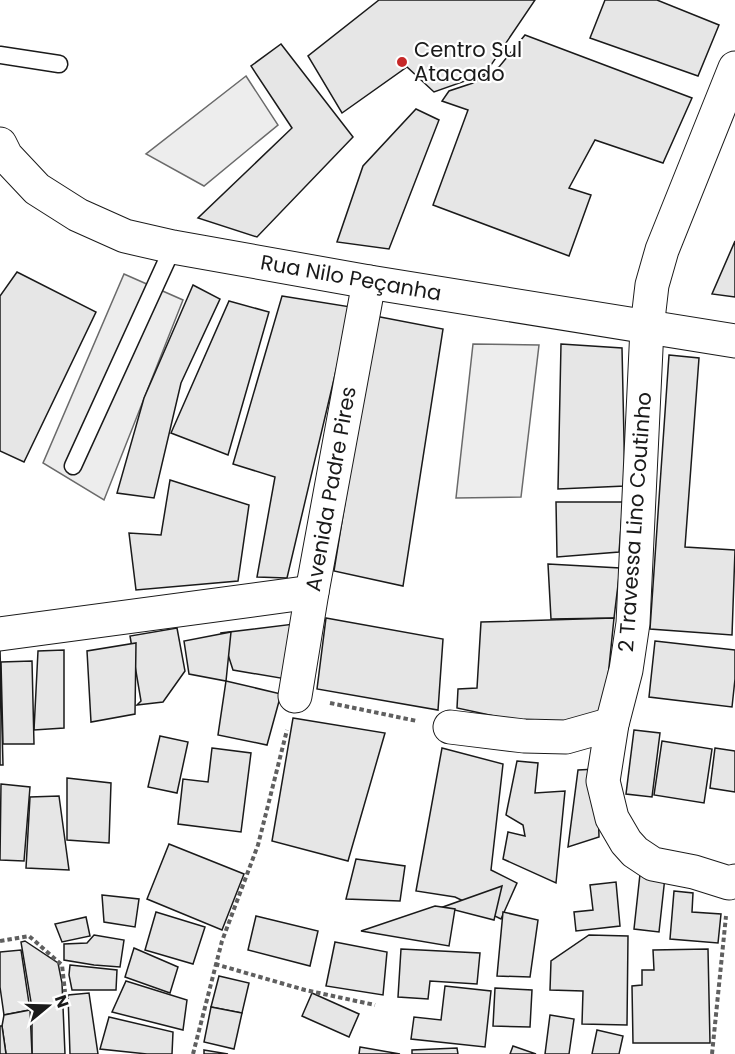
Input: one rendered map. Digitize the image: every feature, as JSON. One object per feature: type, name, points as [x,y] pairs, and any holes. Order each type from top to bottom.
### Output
[{"type":"street","name":"2 Travessa Lino Coutinho","points":[[732,882],[653,864],[635,852],[626,842],[612,818],[603,781],[612,724],[626,670],[633,623],[647,328],[652,285],[662,250],[735,68]]},
{"type":"street","name":"Rua Nilo Peçanha","points":[[0,144],[6,156],[37,189],[78,215],[125,236],[173,247],[369,282],[735,341]]},
{"type":"street","name":"Avenida Padre Pires","points":[[295,696],[369,282]]},
{"type":"street","points":[[0,634],[312,592]]},
{"type":"street","points":[[450,727],[524,736],[566,737],[612,724]]},
{"type":"lane","points":[[0,55],[59,64]]},
{"type":"lane","points":[[73,466],[173,247]]},
{"type":"path","points":[[193,1054],[222,941],[258,845],[295,696],[450,727]]},
{"type":"path","points":[[712,1054],[732,882]]},
{"type":"path","points":[[0,942],[29,936],[62,965],[65,992]]},
{"type":"path","points":[[215,964],[305,990],[375,1005]]},
{"type":"shaded area","points":[[246,76],[278,125],[204,186],[146,154]]},
{"type":"shaded area","points":[[124,274],[183,300],[104,500],[43,463]]},
{"type":"shaded area","points":[[473,344],[539,345],[521,497],[456,498]]},
{"type":"building","name":"Centro Sul Atacado","points":[[379,0],[535,0],[485,74],[434,92],[407,67],[342,113],[308,56]]},
{"type":"building","points":[[605,0],[657,0],[719,25],[698,76],[590,38]]},
{"type":"building","points":[[525,35],[692,98],[663,163],[595,140],[569,188],[591,195],[569,256],[433,205],[468,110],[442,101],[449,91],[473,83],[499,67]]},
{"type":"building","points":[[281,44],[353,137],[257,237],[198,218],[292,128],[251,66]]},
{"type":"building","points":[[416,109],[439,120],[389,249],[337,242],[363,166]]},
{"type":"building","points":[[735,241],[735,297],[712,294]]},
{"type":"building","points":[[17,272],[96,312],[24,462],[0,451],[0,296]]},
{"type":"building","points":[[193,285],[220,299],[181,383],[154,498],[117,493],[144,398]]},
{"type":"building","points":[[282,296],[351,307],[287,578],[257,577],[275,477],[233,464]]},
{"type":"building","points":[[229,301],[269,312],[228,455],[171,433]]},
{"type":"building","points":[[375,316],[443,329],[403,586],[334,571]]},
{"type":"building","points":[[561,344],[622,348],[625,486],[558,489]]},
{"type":"building","points":[[669,355],[699,358],[685,547],[735,550],[732,635],[650,629]]},
{"type":"building","points":[[170,480],[249,505],[238,581],[136,590],[129,533],[161,535]]},
{"type":"building","points":[[556,502],[623,502],[619,552],[557,557]]},
{"type":"building","points":[[548,564],[620,568],[614,618],[551,619]]},
{"type":"building","points":[[326,618],[443,639],[438,710],[317,689]]},
{"type":"building","points":[[614,618],[604,716],[556,723],[508,719],[457,708],[458,689],[477,688],[481,622]]},
{"type":"building","points":[[294,624],[286,679],[233,670],[221,633]]},
{"type":"building","points":[[177,628],[185,671],[163,702],[137,705],[141,701],[130,636]]},
{"type":"building","points":[[231,632],[226,681],[189,674],[184,641]]},
{"type":"building","points":[[655,641],[735,650],[732,707],[649,697]]},
{"type":"building","points":[[136,643],[135,714],[91,722],[87,651]]},
{"type":"building","points":[[0,649],[3,765],[0,765]]},
{"type":"building","points":[[64,650],[64,728],[34,730],[38,651]]},
{"type":"building","points":[[32,661],[34,744],[3,744],[1,662]]},
{"type":"building","points":[[226,681],[281,694],[267,745],[218,735]]},
{"type":"building","points":[[293,718],[385,733],[348,861],[272,841]]},
{"type":"building","points":[[634,730],[660,733],[652,797],[626,794]]},
{"type":"building","points":[[160,736],[188,742],[177,793],[148,787]]},
{"type":"building","points":[[662,741],[712,749],[704,803],[654,795]]},
{"type":"building","points":[[212,748],[251,753],[241,832],[178,824],[183,779],[208,782]]},
{"type":"building","points":[[442,748],[503,764],[491,870],[517,883],[501,919],[455,897],[416,891]]},
{"type":"building","points":[[715,748],[735,751],[735,792],[710,788]]},
{"type":"building","points":[[517,761],[538,763],[535,793],[565,791],[556,883],[503,859],[508,832],[525,836],[523,825],[506,815]]},
{"type":"building","points":[[597,769],[599,837],[568,847],[578,770]]},
{"type":"building","points":[[67,778],[111,783],[109,843],[67,840]]},
{"type":"building","points":[[1,784],[30,787],[24,861],[0,860]]},
{"type":"building","points":[[59,796],[69,870],[26,868],[30,797]]},
{"type":"building","points":[[169,844],[244,874],[222,930],[147,899]]},
{"type":"building","points":[[356,859],[405,866],[400,901],[346,899]]},
{"type":"building","points":[[640,874],[665,877],[659,932],[634,929]]},
{"type":"building","points":[[616,882],[620,926],[576,931],[574,912],[593,910],[590,885]]},
{"type":"building","points":[[502,886],[494,920],[443,907]]},
{"type":"building","points":[[674,891],[693,893],[692,912],[721,914],[718,943],[670,939]]},
{"type":"building","points":[[102,895],[139,899],[135,927],[104,922]]},
{"type":"building","points":[[435,906],[455,909],[449,946],[361,931]]},
{"type":"building","points":[[156,912],[205,927],[193,964],[145,950]]},
{"type":"building","points":[[503,912],[538,920],[530,977],[497,976]]},
{"type":"building","points":[[256,916],[318,931],[310,966],[248,950]]},
{"type":"building","points":[[86,917],[90,936],[62,942],[55,924]]},
{"type":"building","points":[[94,935],[124,940],[120,967],[64,960],[64,944],[87,943]]},
{"type":"building","points":[[589,935],[628,936],[627,1025],[582,1024],[583,991],[550,990],[551,961]]},
{"type":"building","points":[[25,941],[58,963],[62,983],[65,1054],[32,1054],[32,1008],[21,942]]},
{"type":"building","points":[[335,942],[387,952],[383,995],[326,986]]},
{"type":"building","points":[[134,948],[178,967],[170,993],[125,977]]},
{"type":"building","points":[[401,949],[480,953],[477,984],[430,981],[428,999],[398,997]]},
{"type":"building","points":[[708,949],[710,1043],[633,1043],[632,986],[642,985],[642,970],[654,970],[653,950]]},
{"type":"building","points":[[21,950],[30,1010],[4,1015],[0,987],[0,952]]},
{"type":"building","points":[[70,965],[117,970],[116,990],[72,990]]},
{"type":"building","points":[[219,976],[249,983],[242,1013],[211,1007]]},
{"type":"building","points":[[126,981],[187,1000],[183,1030],[112,1012]]},
{"type":"building","points":[[445,986],[491,991],[485,1047],[411,1039],[414,1017],[441,1020]]},
{"type":"building","points":[[495,988],[532,990],[530,1027],[493,1026]]},
{"type":"building","points":[[89,993],[98,1054],[70,1054],[68,995]]},
{"type":"building","points":[[312,993],[359,1014],[349,1037],[302,1016]]},
{"type":"building","points":[[211,1007],[242,1013],[234,1049],[204,1042]]},
{"type":"building","points":[[30,1010],[32,1054],[6,1054],[2,1026],[4,1015]]},
{"type":"building","points":[[550,1015],[574,1019],[569,1054],[545,1054]]},
{"type":"building","points":[[109,1017],[173,1032],[172,1054],[100,1049]]},
{"type":"building","points":[[0,1026],[2,1026],[6,1054],[0,1054]]},
{"type":"building","points":[[597,1030],[623,1036],[619,1054],[592,1054]]},
{"type":"building","points":[[513,1046],[536,1054],[510,1054]]},
{"type":"building","points":[[360,1047],[400,1054],[359,1054]]},
{"type":"building","points":[[457,1048],[458,1054],[412,1054],[412,1050]]},
{"type":"building","points":[[204,1050],[228,1054],[204,1054]]},
{"type":"place","name":"Centro Sul Atacado","points":[[402,62]]}]
